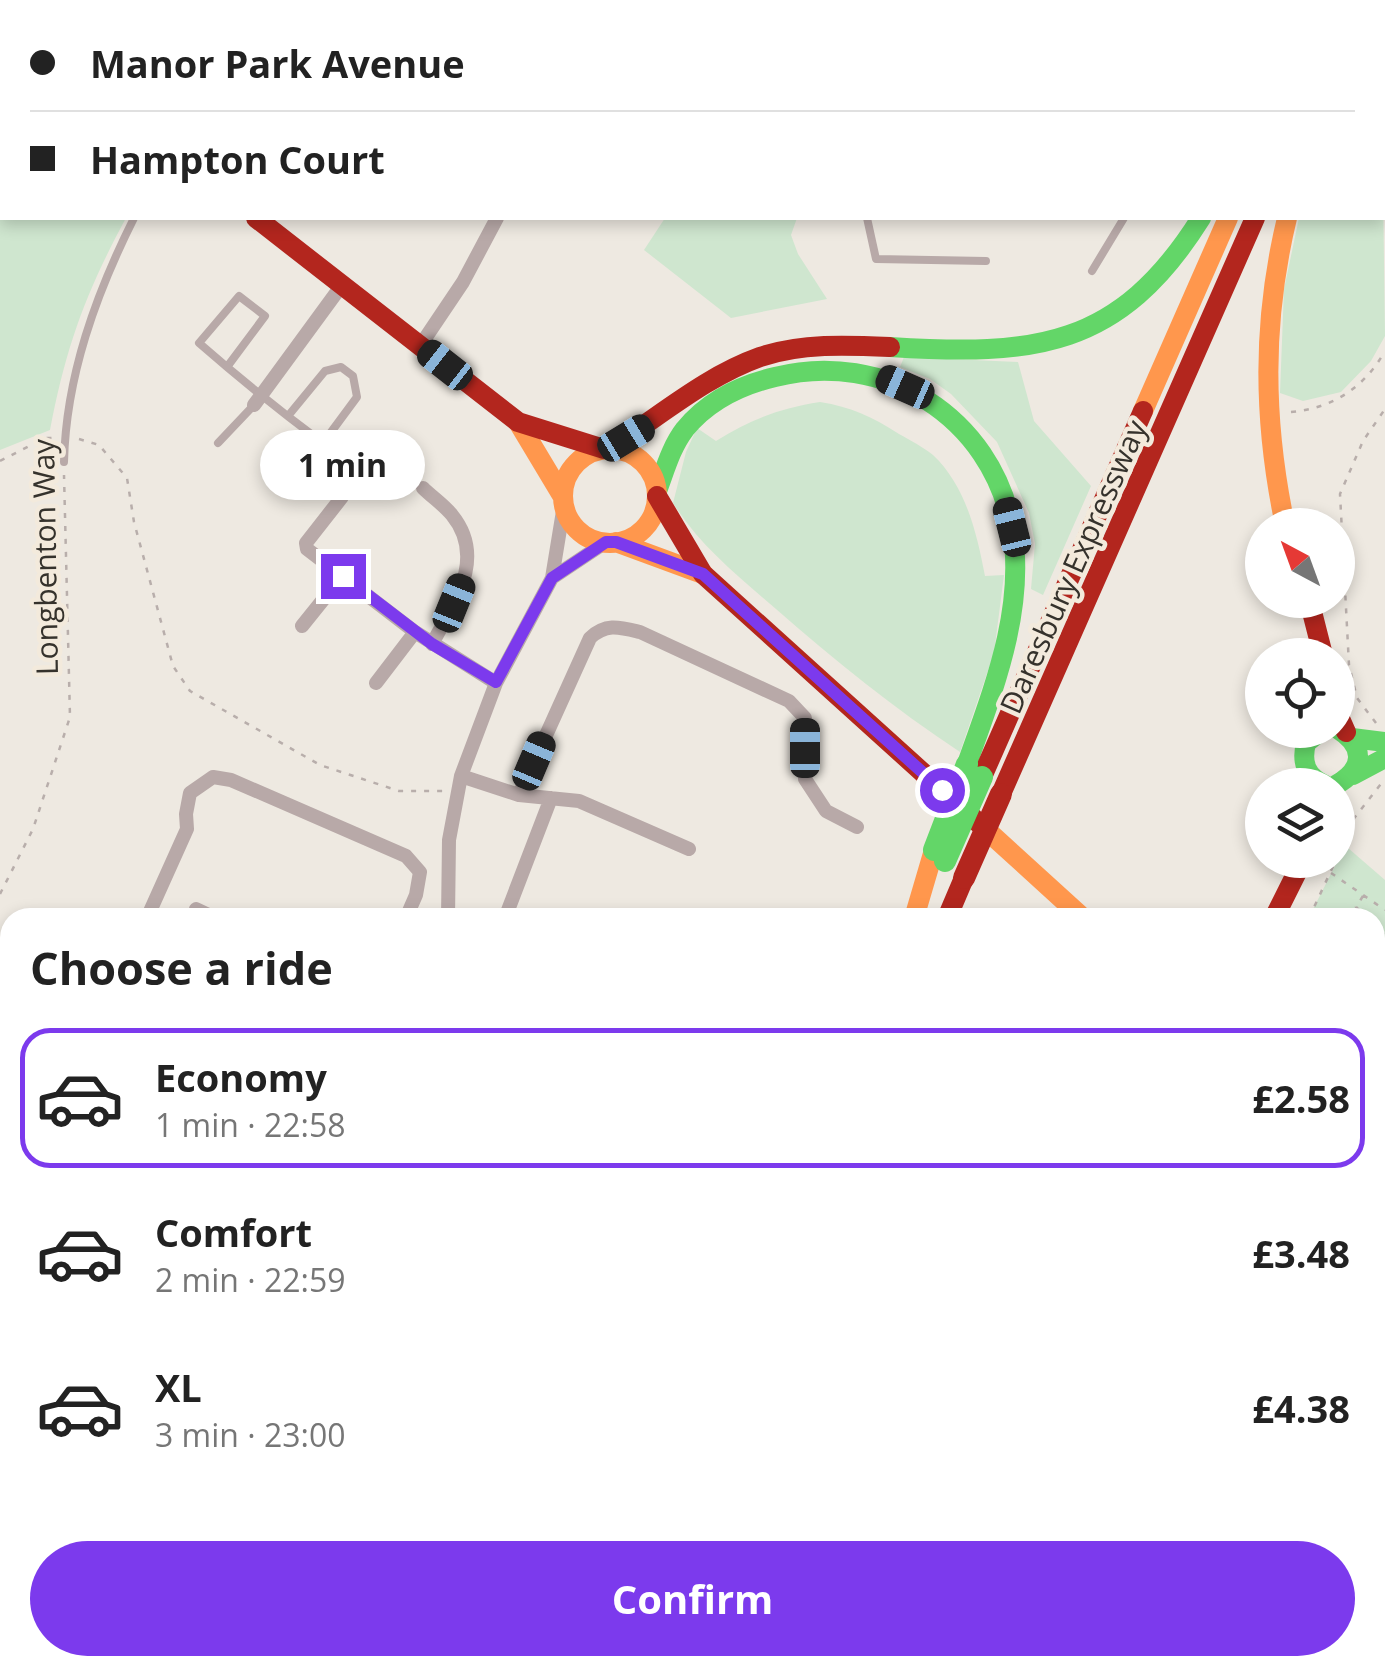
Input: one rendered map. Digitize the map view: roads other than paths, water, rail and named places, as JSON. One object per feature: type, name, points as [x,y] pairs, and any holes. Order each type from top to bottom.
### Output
[{"type":"main road","points":[[259,220],[518,422],[606,449],[622,450],[646,465],[657,493],[703,574],[1072,908]]},
{"type":"main road","points":[[564,501],[570,471],[590,453],[606,449],[720,374],[750,360],[814,346],[984,350],[1055,341],[1088,329],[1145,292],[1201,220]]},
{"type":"main road","name":"Daresbury Expressway","points":[[975,771],[1227,220]]},
{"type":"main road","name":"Daresbury Expressway","points":[[952,908],[1254,220]]},
{"type":"main road","points":[[1280,508],[1272,468],[1264,354],[1271,283],[1287,220]]},
{"type":"main road","points":[[611,542],[640,532],[650,522],[676,442],[689,425],[713,403],[742,386],[776,374],[809,368],[848,369],[885,378],[926,396],[957,420],[984,452],[1001,485],[1012,527],[1017,576],[1012,625],[975,771],[921,908]]},
{"type":"main road","points":[[518,422],[579,531],[703,574]]},
{"type":"main road","points":[[1355,731],[1381,734]]},
{"type":"main road","points":[[1355,775],[1385,758]]},
{"type":"main road","points":[[1279,908],[1294,878]]},
{"type":"street","points":[[420,346],[463,282],[496,220]]},
{"type":"street","points":[[257,401],[342,285]]},
{"type":"street","points":[[423,488],[452,515],[465,538],[470,564],[432,644]]},
{"type":"street","points":[[342,497],[306,543],[306,549],[432,644],[496,682]]},
{"type":"street","points":[[448,908],[449,840],[461,776],[496,682],[552,578],[564,501]]},
{"type":"street","points":[[552,578],[611,542]]},
{"type":"street","points":[[302,626],[343,576]]},
{"type":"street","points":[[520,795],[590,638],[600,628],[614,626],[640,632],[788,701],[805,718],[805,779],[826,811],[856,827]]},
{"type":"street","points":[[376,683],[416,632]]},
{"type":"street","points":[[152,908],[188,829],[190,793],[212,776],[231,780],[406,856],[420,872],[410,908]]},
{"type":"street","points":[[461,776],[520,795],[579,801],[689,849]]},
{"type":"street","points":[[509,908],[551,798]]},
{"type":"lane","name":"Longbenton Way","points":[[64,462],[66,426],[96,300],[133,220]]},
{"type":"lane","points":[[867,220],[876,259],[986,261]]},
{"type":"lane","points":[[1092,271],[1123,220]]},
{"type":"lane","points":[[228,367],[266,316],[240,296],[199,343],[228,367],[257,401],[288,416],[323,443],[357,397],[353,376],[341,368],[325,371],[288,416]]},
{"type":"lane","points":[[218,443],[257,401]]}]
